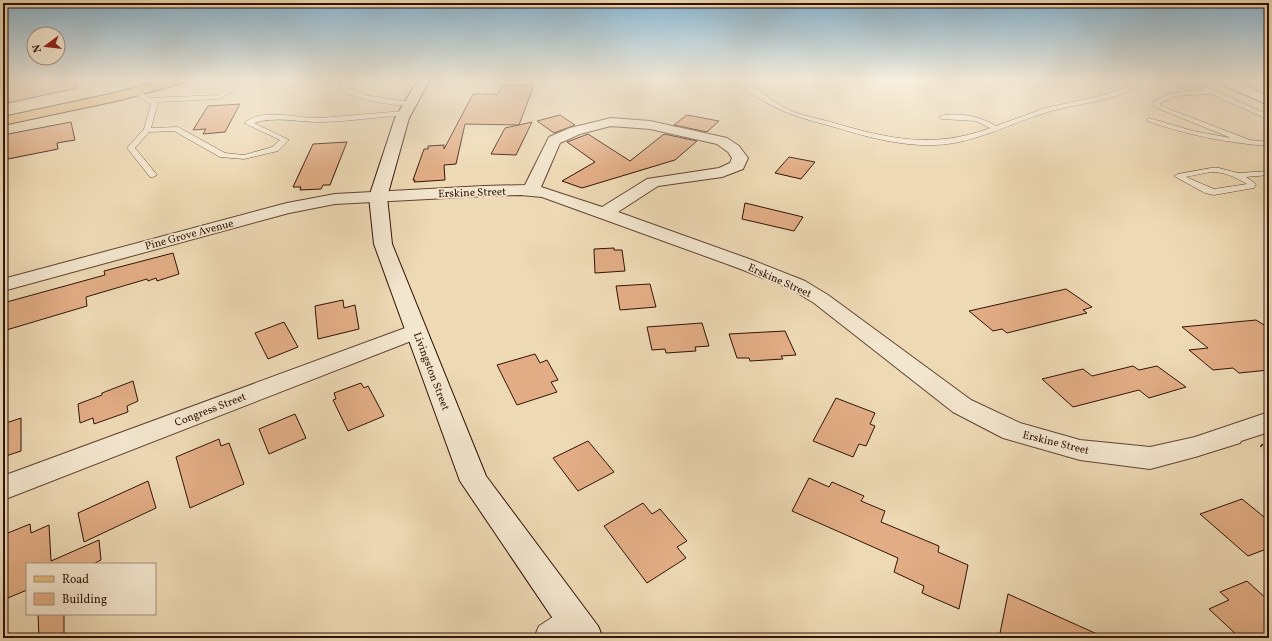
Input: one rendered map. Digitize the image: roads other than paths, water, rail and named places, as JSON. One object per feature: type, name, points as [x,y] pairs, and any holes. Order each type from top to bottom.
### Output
[{"type":"main road","points":[[3,121],[54,110]]},
{"type":"street","name":"Livingston Street","points":[[406,110],[378,197],[383,244],[474,481],[570,633]]},
{"type":"street","points":[[531,191],[554,140],[575,131],[611,122],[650,125],[722,141],[734,148],[740,158],[737,166],[722,172],[653,182],[605,213]]},
{"type":"street","name":"Erskine Street","points":[[378,197],[491,191],[531,191],[544,192],[605,213],[745,264],[798,286],[821,299],[962,406],[1012,431],[1080,450],[1150,458],[1195,447],[1269,422]]},
{"type":"street","name":"Pine Grove Avenue","points":[[3,285],[181,236],[290,208],[335,200],[378,197]]},
{"type":"street","name":"Congress Street","points":[[3,488],[416,331]]},
{"type":"lane","points":[[153,110],[147,130],[131,148],[153,176]]},
{"type":"lane","points":[[147,130],[176,129],[223,155],[244,157],[275,149],[286,140],[248,123],[263,118],[289,117],[318,120],[393,110]]},
{"type":"lane","points":[[784,110],[882,138],[910,142],[959,140],[1045,110]]},
{"type":"lane","points":[[1166,110],[1251,143]]},
{"type":"lane","points":[[1251,110],[1269,118]]},
{"type":"lane","points":[[942,117],[976,120],[987,123],[994,128]]},
{"type":"lane","points":[[1149,120],[1177,130],[1217,138],[1269,144]]},
{"type":"lane","points":[[1238,175],[1252,184],[1251,186],[1214,192],[1208,191],[1178,176],[1211,170],[1219,170],[1238,175],[1269,174]]}]
